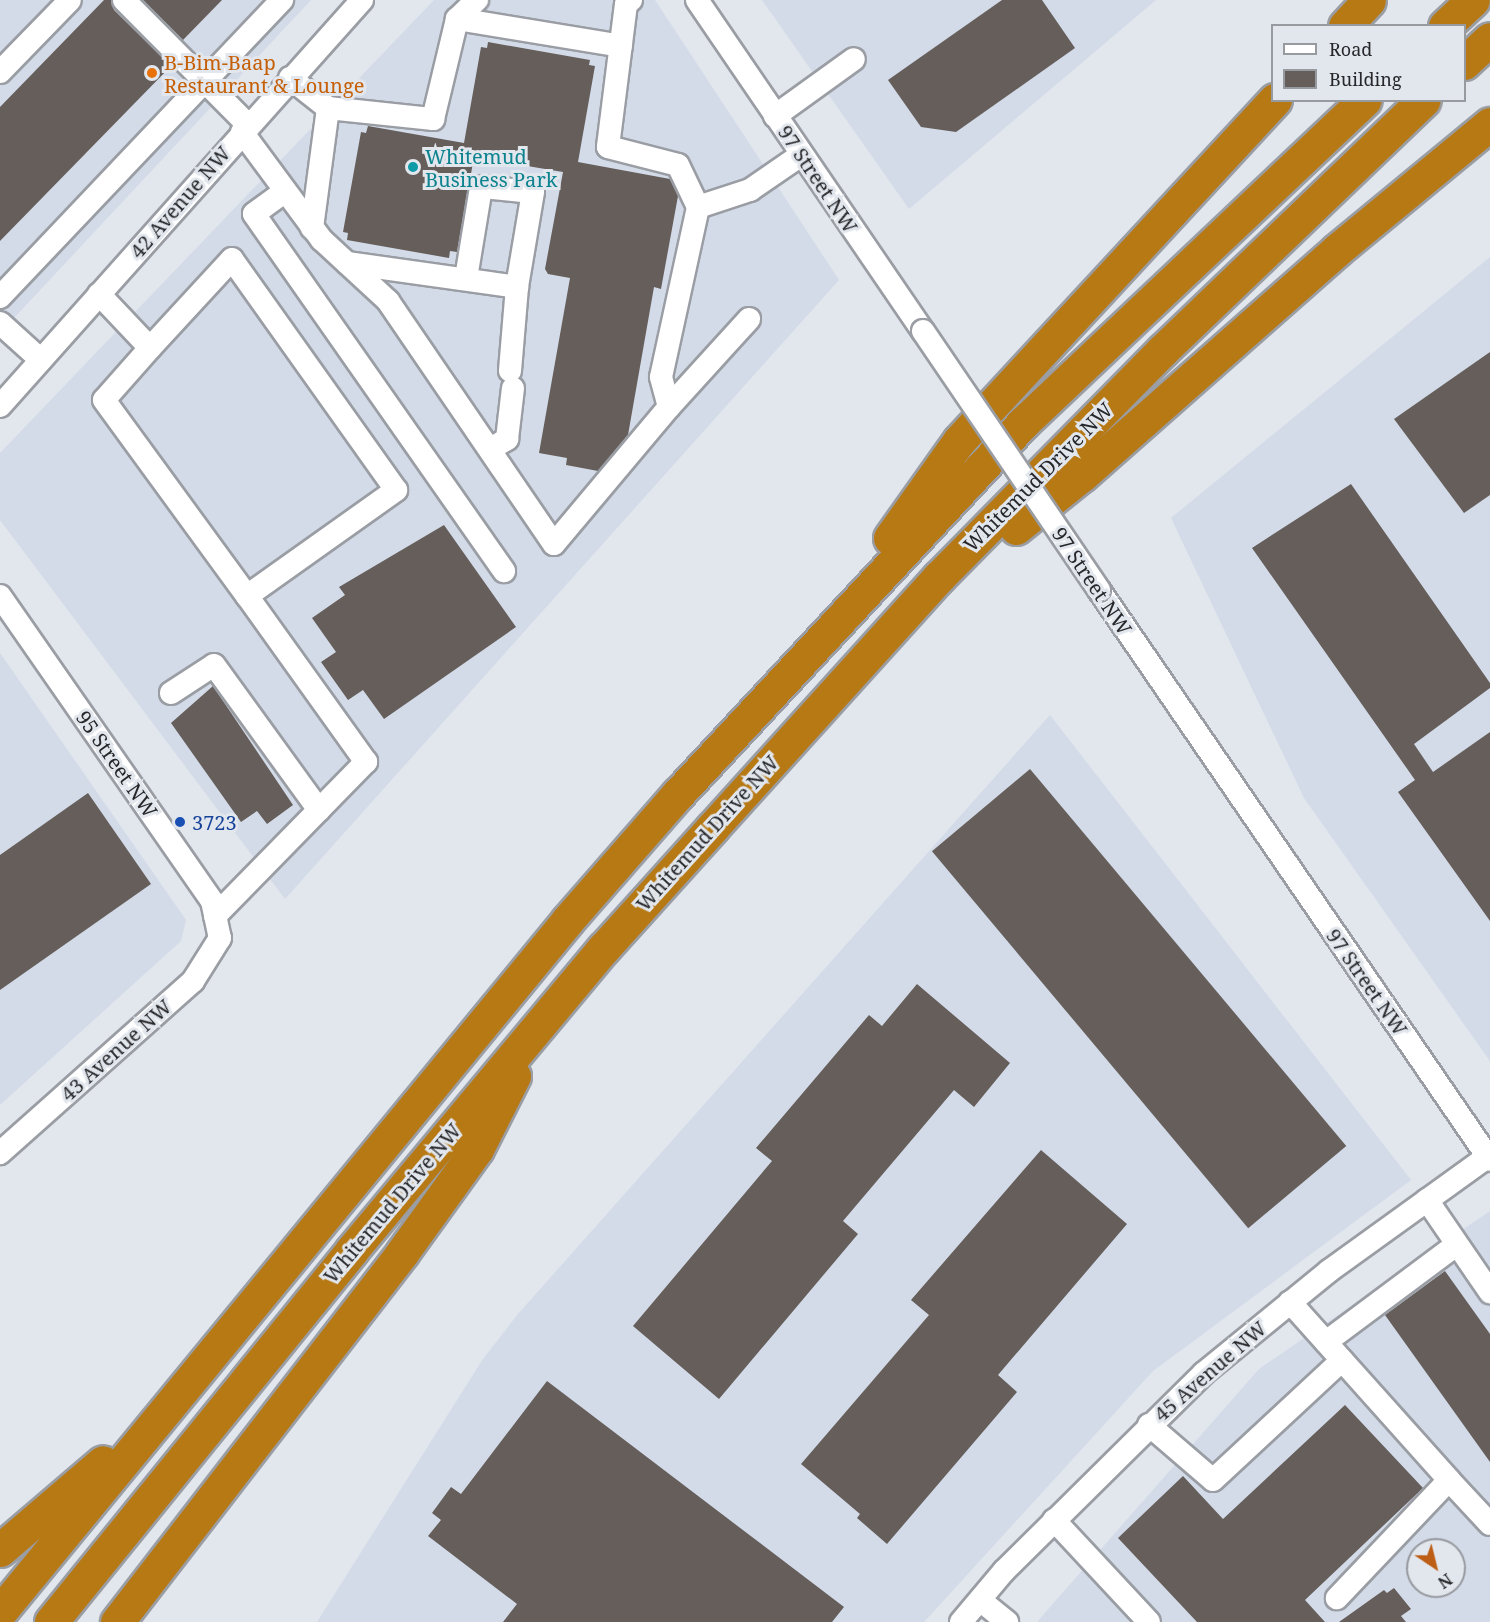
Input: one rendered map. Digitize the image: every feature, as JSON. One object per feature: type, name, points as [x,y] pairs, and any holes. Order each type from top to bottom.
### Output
[{"type":"highway","points":[[1347,24],[1369,0]]},
{"type":"highway","points":[[1447,24],[1473,0]]},
{"type":"highway","points":[[1466,61],[1490,39]]},
{"type":"highway","points":[[821,636],[959,441],[1273,102]]},
{"type":"highway","points":[[0,1612],[567,920],[821,636],[1023,423],[1362,102]]},
{"type":"highway","name":"Whitemud Drive NW","points":[[51,1622],[541,1023],[939,577],[1171,342],[1422,102]]},
{"type":"highway","points":[[939,577],[1022,524],[1082,475],[1337,250],[1490,124]]},
{"type":"highway","points":[[117,1622],[477,1149],[541,1023]]},
{"type":"highway","points":[[0,1550],[166,1408]]},
{"type":"street","points":[[0,72],[70,0]]},
{"type":"street","points":[[124,0],[207,81],[245,129],[284,192],[312,228],[388,301],[555,544],[669,407],[749,319]]},
{"type":"street","points":[[0,297],[282,0]]},
{"type":"street","name":"42 Avenue NW","points":[[0,406],[290,78],[362,0]]},
{"type":"street","points":[[290,78],[328,108],[433,119],[457,19],[477,0]]},
{"type":"street","name":"97 Street NW","points":[[697,0],[1489,1157]]},
{"type":"street","points":[[626,1],[608,147],[678,165],[698,207],[661,377],[669,407]]},
{"type":"street","points":[[457,19],[621,46]]},
{"type":"street","points":[[775,116],[854,59]]},
{"type":"street","points":[[312,228],[328,108]]},
{"type":"street","points":[[698,207],[750,190],[801,155]]},
{"type":"street","points":[[466,278],[482,187],[533,192],[517,287],[507,439],[490,449]]},
{"type":"street","points":[[284,192],[254,214],[504,571]]},
{"type":"street","points":[[232,259],[396,490],[247,596],[104,400],[150,348],[232,259]]},
{"type":"street","points":[[347,263],[517,287]]},
{"type":"street","points":[[99,294],[150,348]]},
{"type":"street","points":[[0,323],[40,360]]},
{"type":"street","name":"95 Street NW","points":[[0,596],[212,901],[218,927]]},
{"type":"street","name":"43 Avenue NW","points":[[0,1153],[194,981],[218,927],[319,810],[366,762],[247,596]]},
{"type":"street","points":[[171,693],[214,665],[319,810]]},
{"type":"street","name":"45 Avenue NW","points":[[961,1622],[1054,1520],[1204,1373],[1290,1302],[1489,1157]]},
{"type":"street","points":[[1427,1200],[1490,1292]]},
{"type":"street","points":[[1326,1342],[1456,1245]]},
{"type":"street","points":[[1290,1302],[1490,1524]]},
{"type":"street","points":[[1149,1425],[1213,1480],[1342,1360]]},
{"type":"street","points":[[1337,1598],[1449,1480]]},
{"type":"street","points":[[1054,1520],[1149,1622]]},
{"type":"street","points":[[980,1600],[1007,1622]]},
{"type":"shaded area","points":[[0,0],[311,0],[0,333]]},
{"type":"shaded area","points":[[434,0],[655,0],[839,280],[285,899],[0,520],[0,453]]},
{"type":"shaded area","points":[[762,0],[1156,0],[909,209]]},
{"type":"shaded area","points":[[1490,257],[1490,1061],[1304,798],[1171,518]]},
{"type":"shaded area","points":[[0,653],[186,920],[181,941],[0,1105]]},
{"type":"shaded area","points":[[1050,715],[1411,1180],[1153,1371],[924,1622],[317,1622],[483,1359],[518,1314]]},
{"type":"shaded area","points":[[1490,1211],[1490,1622],[1037,1622],[1259,1369]]},
{"type":"building","points":[[104,0],[111,0],[114,10],[171,66],[0,241],[0,107]]},
{"type":"building","points":[[143,0],[222,0],[183,40]]},
{"type":"building","points":[[1002,0],[1042,0],[1075,48],[956,132],[921,127],[888,80]]},
{"type":"building","name":"Whitemud Business Park","points":[[488,42],[590,60],[589,65],[595,66],[578,162],[670,179],[678,196],[661,289],[654,287],[628,435],[598,471],[566,465],[567,458],[539,453],[570,278],[548,274],[545,269],[563,172],[474,157],[457,252],[450,251],[449,258],[347,240],[348,233],[343,232],[361,132],[366,133],[368,126],[464,143],[481,47],[487,48]]},
{"type":"building","points":[[1490,352],[1490,495],[1464,513],[1394,419]]},
{"type":"building","points":[[1351,484],[1490,683],[1490,688],[1414,744],[1433,772],[1490,732],[1490,921],[1398,792],[1415,780],[1252,548]]},
{"type":"building","points":[[444,525],[516,627],[384,719],[363,690],[348,700],[321,662],[336,652],[312,618],[345,595],[339,587]]},
{"type":"building","points":[[213,686],[293,805],[267,824],[257,811],[241,822],[171,723]]},
{"type":"building","points":[[1030,769],[1346,1146],[1248,1228],[932,851]]},
{"type":"building","points":[[88,793],[151,884],[0,990],[0,855]]},
{"type":"building","points":[[917,984],[1010,1063],[974,1107],[954,1090],[843,1221],[858,1234],[719,1399],[633,1326],[772,1161],[756,1148],[869,1015],[882,1026]]},
{"type":"building","points":[[1041,1150],[1127,1224],[998,1375],[1017,1392],[887,1544],[857,1518],[860,1514],[801,1464],[929,1315],[911,1300]]},
{"type":"building","points":[[1445,1271],[1490,1334],[1490,1462],[1385,1315]]},
{"type":"building","points":[[547,1381],[844,1607],[832,1622],[503,1622],[517,1604],[428,1536],[441,1520],[432,1513],[451,1487],[461,1494]]},
{"type":"building","points":[[1345,1405],[1423,1488],[1305,1600],[1325,1622],[1197,1622],[1118,1538],[1183,1476],[1223,1519]]},
{"type":"building","points":[[1394,1588],[1411,1609],[1401,1616],[1406,1622],[1339,1622],[1384,1590],[1387,1593]]},
{"type":"place","name":"B-Bim-Baap Restaurant & Lounge","points":[[152,73]]},
{"type":"place","name":"Whitemud Business Park","points":[[413,167]]},
{"type":"place","name":"3723","points":[[180,822]]}]
